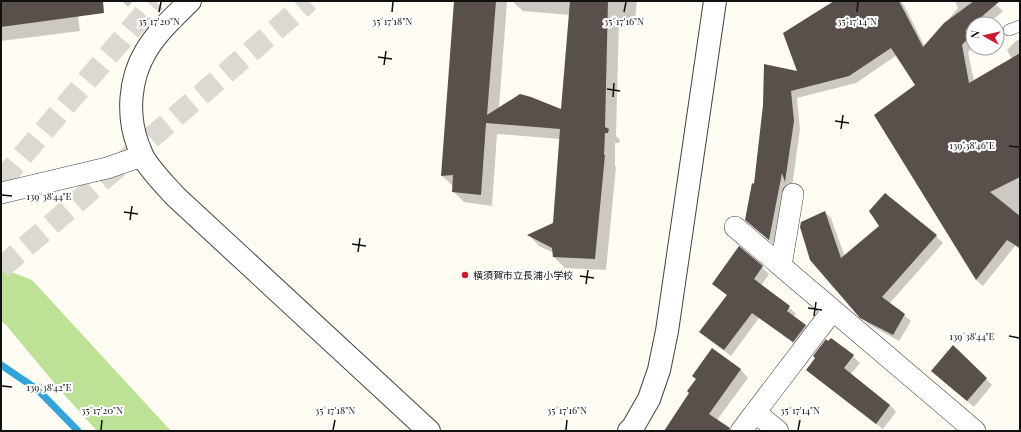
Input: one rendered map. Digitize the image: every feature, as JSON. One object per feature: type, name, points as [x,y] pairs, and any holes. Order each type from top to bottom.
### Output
[{"type":"street","points":[[190,1],[164,27],[146,52],[137,71],[132,96],[131,118],[135,137],[142,156],[158,178],[176,196],[428,431]]},
{"type":"street","points":[[629,431],[633,427],[649,399],[660,370],[715,1]]},
{"type":"street","points":[[1,192],[107,168],[142,156]]},
{"type":"street","points":[[781,266],[793,194]]},
{"type":"street","points":[[735,227],[975,431]]},
{"type":"street","points":[[741,431],[833,310]]},
{"type":"street","points":[[755,412],[778,431]]},
{"type":"lane","points":[[1009,30],[1020,26]]},
{"type":"green space","points":[[1,268],[32,280],[171,431],[97,431],[1,321]]},
{"type":"building","points":[[1,1],[103,1],[104,13],[1,27]]},
{"type":"building","points":[[454,1],[496,1],[487,115],[520,94],[561,109],[570,1],[608,1],[605,127],[609,129],[608,133],[605,133],[605,155],[595,259],[553,257],[552,248],[527,235],[553,223],[560,129],[486,123],[481,195],[452,192],[453,175],[441,176]]},
{"type":"building","points":[[834,1],[899,1],[923,47],[944,23],[974,1],[1000,1],[982,16],[965,16],[965,42],[962,45],[969,83],[1020,53],[1020,177],[990,192],[1020,216],[1020,248],[1007,240],[976,280],[874,115],[915,85],[891,48],[849,76],[791,91],[794,121],[785,182],[782,173],[769,240],[745,220],[752,183],[754,184],[763,105],[764,64],[797,71],[783,33]]},
{"type":"building","points":[[885,193],[937,235],[882,297],[905,314],[893,335],[860,318],[810,260],[800,227],[801,222],[825,211],[841,258],[879,226],[869,211]]},
{"type":"building","points":[[739,246],[763,266],[754,279],[790,306],[787,311],[806,325],[793,342],[752,313],[724,350],[699,332],[727,295],[712,284]]},
{"type":"building","points":[[831,338],[854,355],[844,368],[890,405],[876,424],[806,370],[815,358],[813,356],[826,339],[828,341]]},
{"type":"building","points":[[953,345],[987,378],[967,401],[931,371]]},
{"type":"building","points":[[712,348],[741,369],[709,414],[730,428],[729,431],[664,431],[689,393],[687,391],[696,379],[692,376]]},
{"type":"waterway","points":[[1,365],[38,390],[78,431]]},
{"type":"tunnel","points":[[1,181],[155,1]]},
{"type":"tunnel","points":[[1,268],[309,1]]},
{"type":"place","name":"横須賀市立長浦小学校","points":[[465,275]]}]
